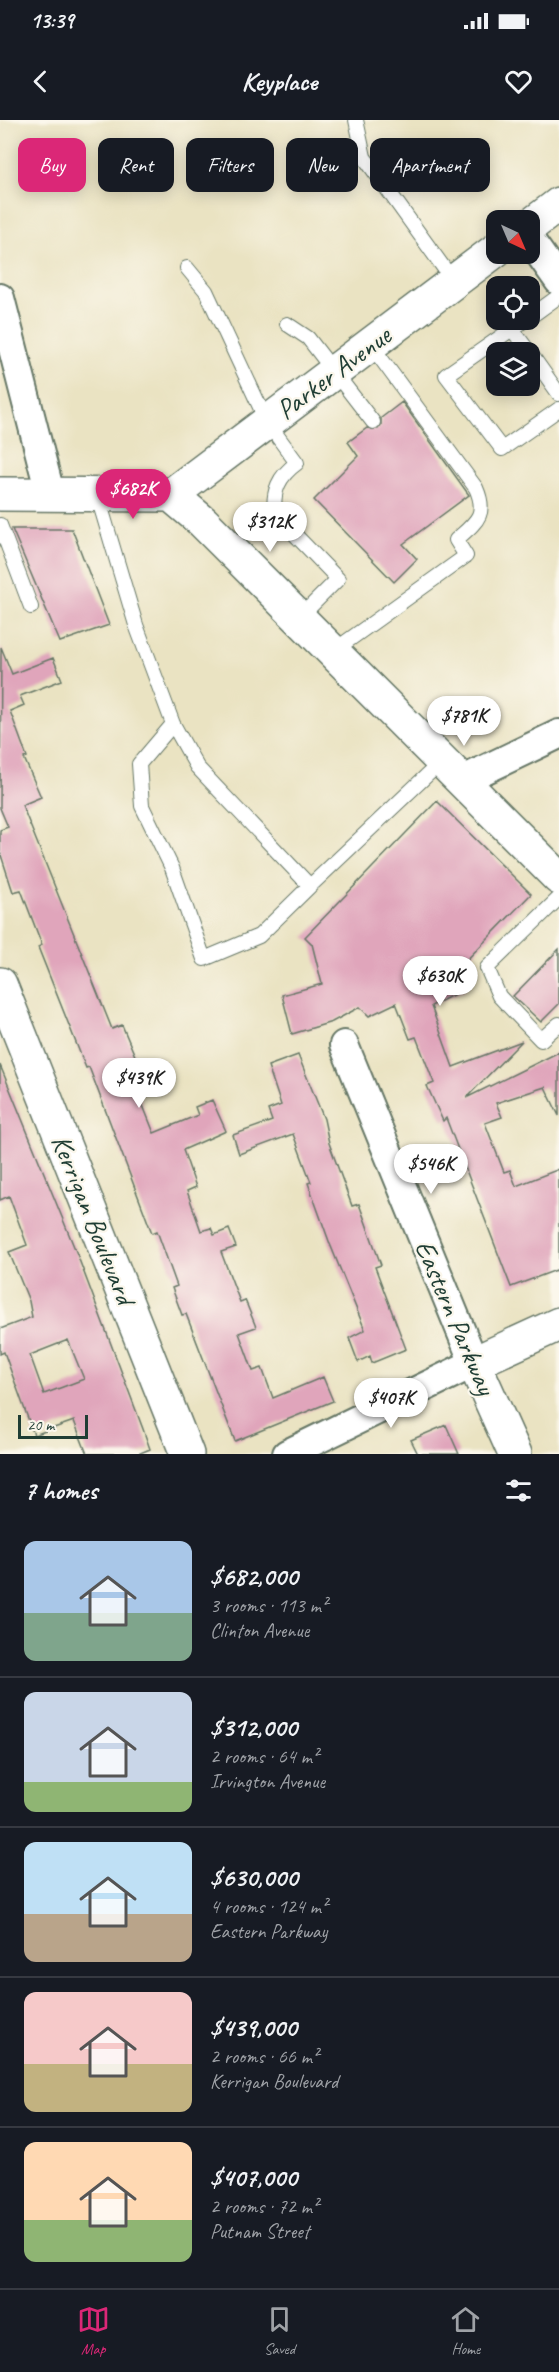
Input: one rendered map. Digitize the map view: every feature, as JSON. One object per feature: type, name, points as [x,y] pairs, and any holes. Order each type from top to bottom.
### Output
[{"type":"street","points":[[540,218],[559,204]]},
{"type":"street","points":[[540,254],[559,281]]},
{"type":"street","name":"Parker Avenue","points":[[171,495],[486,258]]},
{"type":"street","points":[[0,298],[50,493]]},
{"type":"street","points":[[0,494],[171,495],[203,522],[559,878]]},
{"type":"street","points":[[452,771],[559,734]]},
{"type":"street","name":"Kerrigan Boulevard","points":[[0,984],[187,1454]]},
{"type":"street","name":"Eastern Parkway","points":[[344,1045],[474,1363],[515,1454]]},
{"type":"street","points":[[287,1454],[559,1324]]},
{"type":"lane","points":[[356,120],[364,157],[454,282]]},
{"type":"lane","points":[[187,268],[206,291],[267,422],[297,462],[284,473],[276,488],[273,500],[275,514],[338,579],[299,618]]},
{"type":"lane","points":[[540,309],[559,296]]},
{"type":"lane","points":[[286,324],[308,338],[373,422]]},
{"type":"lane","points":[[511,330],[446,375],[502,449],[559,409]]},
{"type":"lane","points":[[332,651],[466,556],[456,540],[476,522],[481,513],[481,500],[476,488],[370,343]]},
{"type":"lane","points":[[540,368],[559,393]]},
{"type":"lane","points":[[97,494],[136,626],[173,724],[197,767],[310,886]]},
{"type":"lane","points":[[0,525],[31,607]]},
{"type":"lane","points":[[173,724],[139,764],[142,806],[172,868],[204,959],[259,936],[310,886],[452,771]]},
{"type":"lane","points":[[559,898],[488,968],[499,996],[541,1040],[559,1024]]},
{"type":"building","points":[[402,402],[469,495],[403,544],[417,559],[394,582],[314,500],[358,456],[348,442],[367,428],[378,429],[381,425],[381,418]]},
{"type":"building","points":[[12,529],[72,529],[109,625],[60,642]]},
{"type":"building","points":[[1,647],[12,674],[53,658],[62,680],[20,696],[24,705],[10,711],[27,757],[24,758],[41,797],[22,805],[112,1029],[122,1025],[138,1063],[146,1060],[153,1080],[136,1088],[154,1133],[198,1115],[195,1107],[212,1100],[226,1131],[183,1150],[196,1187],[187,1191],[201,1231],[211,1228],[214,1235],[229,1229],[236,1247],[221,1252],[240,1302],[245,1300],[256,1327],[239,1333],[253,1371],[262,1368],[273,1398],[323,1377],[333,1401],[235,1441],[186,1314],[182,1315],[172,1288],[177,1286],[157,1231],[152,1233],[89,1067],[86,1068],[38,947],[42,945],[21,890],[13,892],[0,852],[0,830],[8,827],[0,808]]},
{"type":"building","points":[[437,801],[531,894],[456,971],[465,989],[431,1006],[453,1067],[522,1041],[466,1098],[559,1052],[559,1116],[545,1087],[496,1103],[502,1117],[485,1123],[504,1172],[510,1170],[516,1186],[559,1169],[559,1269],[511,1287],[446,1118],[443,1121],[427,1086],[434,1083],[416,1037],[410,1039],[396,1003],[369,1016],[360,1007],[332,1022],[292,1034],[282,995],[322,984],[312,944],[305,937]]},
{"type":"building","points":[[559,949],[559,1004],[541,1022],[513,996]]},
{"type":"building","points":[[298,1055],[324,1119],[329,1143],[352,1206],[359,1204],[381,1265],[375,1267],[406,1349],[372,1363],[370,1356],[358,1362],[349,1338],[365,1330],[330,1244],[293,1134],[239,1154],[233,1135],[272,1121],[268,1110],[281,1105],[268,1066]]},
{"type":"building","points":[[0,1065],[77,1254],[150,1449],[138,1454],[87,1454],[74,1421],[34,1435],[4,1352],[0,1354],[0,1329],[32,1317],[29,1301],[9,1252],[27,1245],[9,1196],[0,1200]],"holes":[[[68,1340],[84,1379],[44,1394],[30,1355]]]},
{"type":"building","points":[[446,1425],[459,1454],[418,1454],[411,1440]]}]
